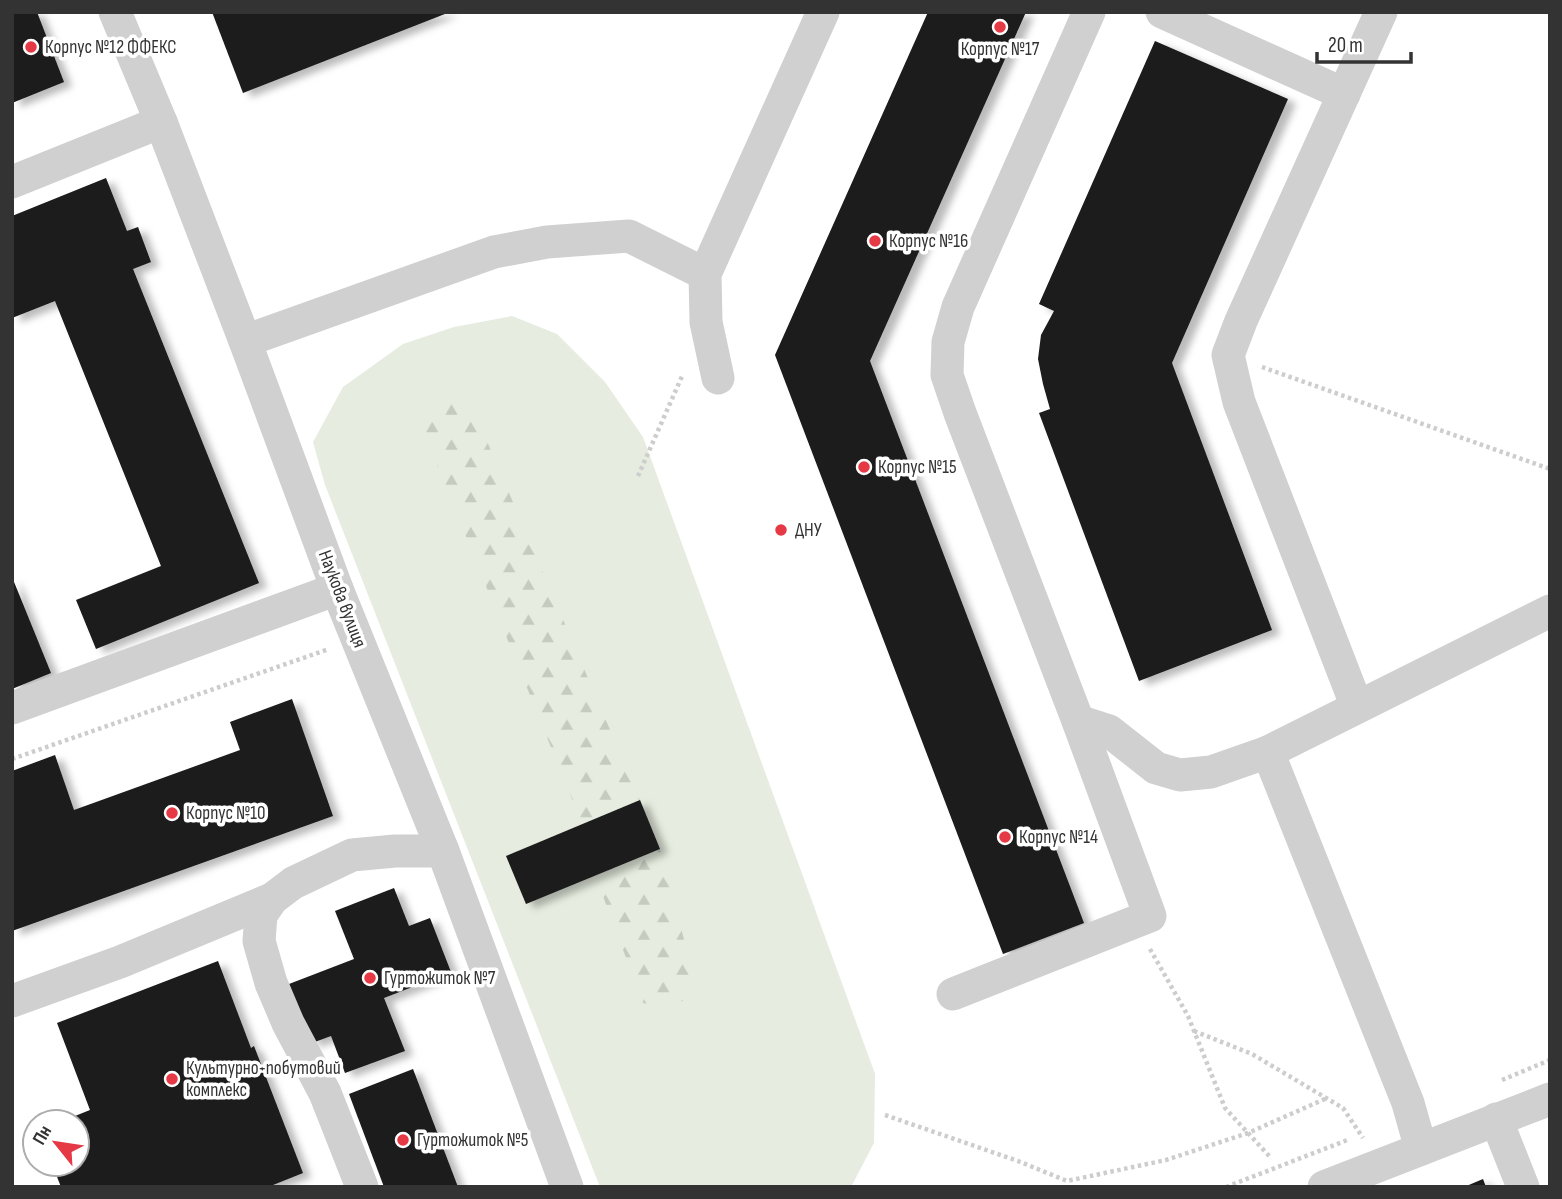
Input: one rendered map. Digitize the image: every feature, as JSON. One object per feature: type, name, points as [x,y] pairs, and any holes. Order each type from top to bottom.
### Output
[{"type":"street","name":"Наукова вулиця","points":[[115,12],[161,122],[337,589],[443,851],[567,1187]]},
{"type":"street","points":[[718,378],[706,322],[705,274],[823,12]]},
{"type":"street","points":[[953,995],[1150,916],[947,375],[948,342],[958,307],[1089,12]]},
{"type":"street","points":[[1162,12],[1344,94]]},
{"type":"street","points":[[1357,707],[1239,402],[1228,355],[1381,12]]},
{"type":"street","points":[[12,182],[161,122]]},
{"type":"street","points":[[245,341],[494,252],[547,242],[629,236],[705,274]]},
{"type":"street","points":[[12,708],[337,589]]},
{"type":"street","points":[[1078,721],[1109,731],[1156,768],[1180,775],[1211,772],[1268,752],[1550,611]]},
{"type":"street","points":[[1268,752],[1408,1103],[1422,1149]]},
{"type":"street","points":[[12,1001],[120,962],[272,899],[293,883],[352,855],[395,851],[443,851]]},
{"type":"street","points":[[272,899],[261,915],[259,941],[271,983],[288,1023],[325,1093],[362,1187]]},
{"type":"street","points":[[1324,1187],[1383,1177],[1422,1149],[1550,1099]]},
{"type":"street","points":[[1496,1119],[1523,1187]]},
{"type":"path","points":[[1228,355],[1550,469]]},
{"type":"path","points":[[638,476],[685,369]]},
{"type":"path","points":[[12,760],[357,639]]},
{"type":"path","points":[[1135,922],[1188,1016],[1225,1108],[1271,1158]]},
{"type":"path","points":[[1194,1031],[1252,1054],[1343,1108],[1356,1125],[1383,1177]]},
{"type":"path","points":[[885,1115],[1067,1181],[1166,1160],[1248,1133],[1327,1098]]},
{"type":"green space","points":[[512,316],[557,334],[605,382],[643,437],[875,1074],[874,1143],[851,1187],[600,1187],[325,485],[313,442],[343,387],[403,344],[454,327]]},
{"type":"green space","points":[[435,398],[469,399],[640,800],[582,824],[427,440],[422,414]]},
{"type":"green space","points":[[660,849],[694,977],[687,999],[667,1007],[643,1003],[595,875]]},
{"type":"building","name":"Корпус №12 ФФЕКС","points":[[12,12],[37,12],[64,82],[12,103]]},
{"type":"building","points":[[212,12],[450,12],[243,93]]},
{"type":"building","points":[[928,12],[1026,12],[870,361],[1084,923],[1003,954],[775,355]]},
{"type":"building","points":[[1155,41],[1288,99],[1172,363],[1272,630],[1139,681],[1039,413],[1050,409],[1038,359],[1041,335],[1054,311],[1039,304]]},
{"type":"building","points":[[106,178],[127,231],[138,227],[151,262],[133,269],[259,583],[96,649],[76,600],[161,566],[55,301],[12,318],[12,216]]},
{"type":"building","points":[[12,577],[51,673],[12,689]]},
{"type":"building","name":"Корпус №10","points":[[292,699],[333,816],[12,931],[12,771],[55,755],[74,810],[240,750],[230,722]]},
{"type":"building","points":[[640,800],[660,849],[526,904],[506,856]]},
{"type":"building","name":"Гуртожиток №7","points":[[394,888],[409,926],[430,918],[451,972],[384,998],[405,1051],[345,1073],[331,1036],[312,1043],[289,984],[354,959],[335,911]]},
{"type":"building","name":"Культурно-побутовий комплекс","points":[[218,961],[303,1173],[268,1187],[61,1187],[57,1178],[91,1178],[91,1108],[57,1023]]},
{"type":"building","name":"Гуртожиток №5","points":[[413,1069],[458,1187],[384,1187],[349,1094]]},
{"type":"building","points":[[1483,1179],[1486,1187],[1464,1187]]},
{"type":"place","name":"Корпус №17","points":[[1000,27]]},
{"type":"place","name":"Корпус №12 ФФЕКС","points":[[31,47]]},
{"type":"place","name":"Корпус №16","points":[[875,241]]},
{"type":"place","name":"Корпус №15","points":[[864,467]]},
{"type":"place","name":"ДНУ","points":[[781,530]]},
{"type":"place","name":"Корпус №10","points":[[172,813]]},
{"type":"place","name":"Корпус №14","points":[[1005,837]]},
{"type":"place","name":"Гуртожиток №7","points":[[370,978]]},
{"type":"place","name":"Культурно-побутовий комплекс","points":[[172,1079]]},
{"type":"place","name":"Гуртожиток №5","points":[[403,1140]]}]
